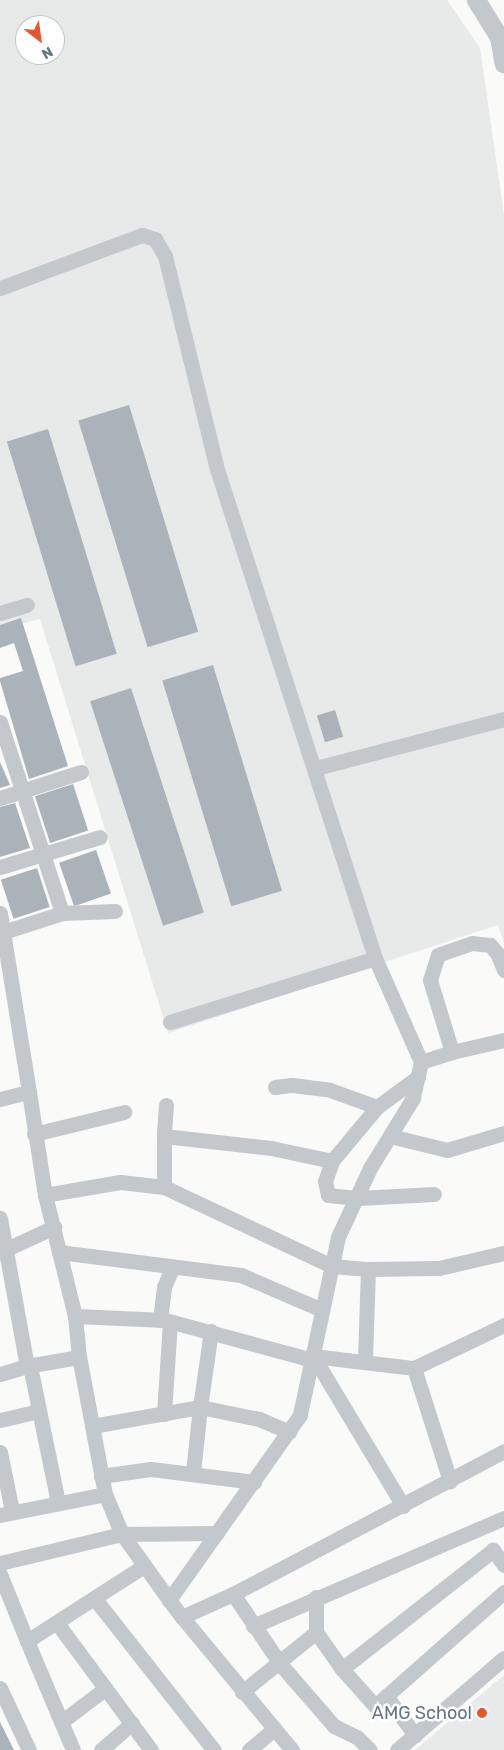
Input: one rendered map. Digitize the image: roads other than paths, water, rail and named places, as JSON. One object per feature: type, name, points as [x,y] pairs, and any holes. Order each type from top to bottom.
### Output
[{"type":"street","points":[[476,0],[499,37],[504,64]]},
{"type":"street","points":[[0,288],[142,235],[155,239],[166,256],[216,466],[316,768],[375,958],[419,1070],[413,1098],[390,1136],[338,1237],[300,1415],[169,1600]]},
{"type":"street","points":[[0,613],[27,605]]},
{"type":"street","points":[[316,768],[504,719]]},
{"type":"street","points":[[0,722],[3,738],[24,791],[62,913]]},
{"type":"street","points":[[0,798],[81,772]]},
{"type":"street","points":[[0,868],[100,837]]},
{"type":"street","points":[[3,932],[62,913],[115,911]]},
{"type":"street","points":[[0,913],[45,1195],[75,1316],[78,1357],[105,1494],[122,1534],[144,1566],[242,1692],[292,1750]]},
{"type":"street","points":[[452,1052],[430,980],[438,955],[472,943],[490,945],[504,970]]},
{"type":"street","points":[[170,1022],[375,958]]},
{"type":"street","points":[[434,1194],[358,1198],[328,1195],[325,1182],[332,1161],[377,1107],[419,1070],[452,1052],[504,1040]]},
{"type":"street","points":[[275,1087],[292,1084],[330,1090],[377,1107]]},
{"type":"street","points":[[0,1099],[29,1092]]},
{"type":"street","points":[[164,1187],[166,1105]]},
{"type":"street","points":[[34,1134],[124,1112]]},
{"type":"street","points":[[390,1136],[447,1150],[504,1133]]},
{"type":"street","points":[[164,1136],[271,1148],[332,1161]]},
{"type":"street","points":[[45,1195],[120,1182],[164,1187],[332,1266],[368,1269],[439,1268],[504,1253]]},
{"type":"street","points":[[0,1218],[3,1251],[58,1502]]},
{"type":"street","points":[[3,1251],[54,1227]]},
{"type":"street","points":[[60,1252],[172,1268],[242,1275],[322,1310]]},
{"type":"street","points":[[164,1414],[164,1287],[172,1268]]},
{"type":"street","points":[[365,1361],[368,1269]]},
{"type":"street","points":[[75,1316],[165,1321],[211,1331],[312,1358],[365,1361],[414,1368],[504,1325]]},
{"type":"street","points":[[193,1472],[211,1331]]},
{"type":"street","points":[[0,1374],[28,1366],[78,1357]]},
{"type":"street","points":[[312,1358],[403,1506]]},
{"type":"street","points":[[414,1368],[450,1481]]},
{"type":"street","points":[[92,1426],[200,1408],[259,1419],[289,1432]]},
{"type":"street","points":[[0,1420],[39,1411]]},
{"type":"street","points":[[182,1617],[233,1594],[403,1506],[504,1451]]},
{"type":"street","points":[[0,1452],[6,1513],[105,1494]]},
{"type":"street","points":[[102,1476],[151,1469],[193,1472],[254,1482]]},
{"type":"street","points":[[253,1626],[316,1597],[504,1518]]},
{"type":"street","points":[[479,1528],[504,1565]]},
{"type":"street","points":[[0,1563],[122,1534],[216,1533]]},
{"type":"street","points":[[342,1669],[493,1550]]},
{"type":"street","points":[[27,1641],[144,1566]]},
{"type":"street","points":[[0,1574],[73,1750]]},
{"type":"street","points":[[316,1597],[316,1632],[342,1669],[375,1706],[504,1592]]},
{"type":"street","points":[[233,1594],[278,1661],[334,1726],[357,1737],[370,1750]]},
{"type":"street","points":[[95,1599],[214,1750]]},
{"type":"street","points":[[57,1623],[151,1750]]},
{"type":"street","points":[[242,1692],[316,1632]]},
{"type":"street","points":[[397,1750],[504,1658]]},
{"type":"street","points":[[61,1722],[106,1688]]},
{"type":"street","points":[[386,1696],[415,1734]]},
{"type":"street","points":[[2,1698],[28,1750]]},
{"type":"street","points":[[101,1750],[132,1723]]},
{"type":"street","points":[[249,1750],[274,1729]]},
{"type":"place","name":"AMG School","points":[[482,1713]]}]
